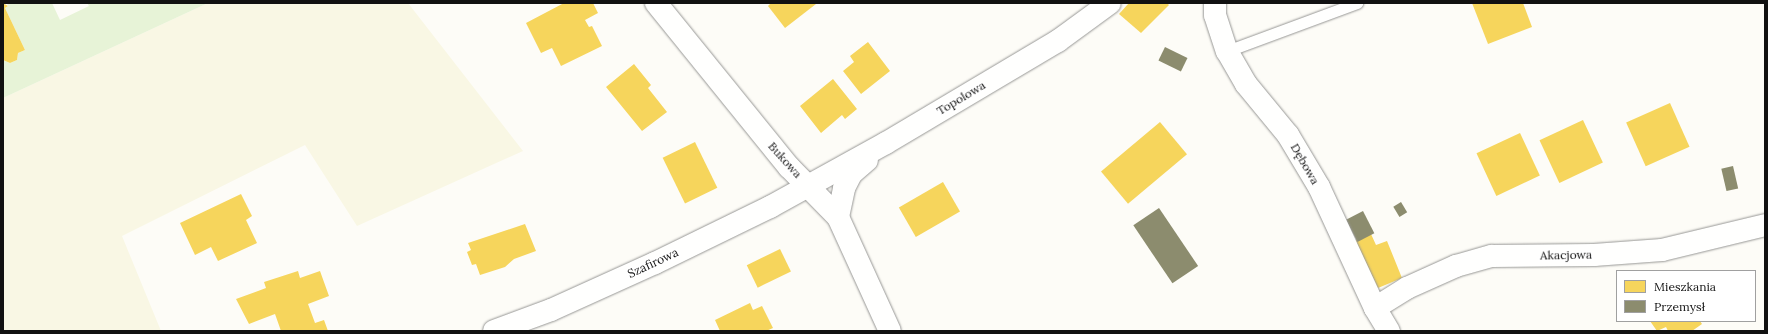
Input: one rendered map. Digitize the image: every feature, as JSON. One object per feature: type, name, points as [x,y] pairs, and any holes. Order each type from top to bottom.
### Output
[{"type":"street","name":"Bukowa","points":[[656,3],[789,167],[838,217],[890,331]]},
{"type":"street","name":"Topolowa","points":[[808,185],[886,143],[1058,41],[1110,3]]},
{"type":"street","name":"Dębowa","points":[[1215,3],[1215,15],[1227,52],[1246,84],[1288,135],[1319,187],[1375,308],[1389,331]]},
{"type":"street","points":[[838,217],[844,188],[851,174],[886,143]]},
{"type":"street","name":"Szafirowa","points":[[494,331],[551,310],[655,263],[808,185]]},
{"type":"street","name":"Akacjowa","points":[[1375,308],[1407,288],[1456,266],[1492,256],[1594,255],[1662,250],[1765,225]]},
{"type":"lane","points":[[1227,52],[1358,3]]},
{"type":"shaded area","points":[[208,3],[408,3],[523,151],[357,226],[305,145],[122,236],[161,331],[3,331],[3,98]]},
{"type":"green space","points":[[7,3],[52,3],[60,20],[89,6],[87,3],[208,3],[3,98],[3,60],[10,63],[17,60],[18,53],[25,50],[5,8],[8,6]]},
{"type":"building: Mieszkania","points":[[3,3],[8,6],[5,8],[25,50],[18,53],[17,60],[10,63],[3,60]]},
{"type":"building: Mieszkania","points":[[564,3],[593,3],[598,13],[585,20],[589,27],[592,26],[602,46],[561,66],[552,48],[541,53],[526,23]]},
{"type":"building: Mieszkania","points":[[771,3],[816,4],[785,28],[768,6]]},
{"type":"building: Mieszkania","points":[[1129,3],[1167,3],[1169,5],[1141,33],[1119,14]]},
{"type":"building: Mieszkania","points":[[1472,3],[1523,3],[1532,27],[1488,44]]},
{"type":"building: Mieszkania","points":[[868,42],[890,71],[861,94],[843,71],[854,62],[850,56]]},
{"type":"building: Mieszkania","points":[[634,64],[651,85],[648,88],[667,112],[642,131],[606,87]]},
{"type":"building: Mieszkania","points":[[833,79],[857,109],[845,119],[842,115],[821,133],[800,106]]},
{"type":"building: Mieszkania","points":[[1670,103],[1690,147],[1646,166],[1626,123]]},
{"type":"building: Mieszkania","points":[[1583,120],[1603,163],[1559,183],[1539,140]]},
{"type":"building: Mieszkania","points":[[1160,122],[1187,154],[1128,204],[1101,171]]},
{"type":"building: Mieszkania","points":[[1520,133],[1540,176],[1496,196],[1476,153]]},
{"type":"building: Mieszkania","points":[[695,142],[717,188],[685,204],[663,158]]},
{"type":"building: Mieszkania","points":[[943,182],[960,211],[916,237],[899,208]]},
{"type":"building: Mieszkania","points":[[241,194],[252,216],[246,220],[257,243],[218,261],[211,247],[195,255],[180,223]]},
{"type":"building: Mieszkania","points":[[525,224],[536,251],[514,259],[505,267],[480,275],[476,264],[472,265],[467,252],[471,250],[468,243]]},
{"type":"building: Mieszkania","points":[[1371,234],[1376,245],[1387,241],[1402,278],[1378,288],[1355,240]]},
{"type":"building: Mieszkania","points":[[780,249],[791,271],[758,288],[747,265]]},
{"type":"building: Mieszkania","points":[[298,271],[300,278],[320,271],[329,296],[308,304],[315,323],[324,320],[328,331],[281,331],[275,314],[249,324],[236,299],[266,288],[264,282]]},
{"type":"building: Mieszkania","points":[[750,303],[753,310],[762,306],[773,328],[766,331],[720,331],[715,320]]},
{"type":"building: Mieszkania","points":[[1651,322],[1701,322],[1702,324],[1692,331],[1668,331],[1666,327],[1657,331]]},
{"type":"building: Przemysł","points":[[1165,47],[1187,58],[1181,71],[1158,60]]},
{"type":"building: Przemysł","points":[[1733,166],[1738,188],[1726,191],[1721,169]]},
{"type":"building: Przemysł","points":[[1401,202],[1407,212],[1399,217],[1393,207]]},
{"type":"building: Przemysł","points":[[1159,208],[1198,266],[1172,283],[1133,225]]},
{"type":"building: Przemysł","points":[[1363,211],[1374,233],[1357,242],[1346,220]]}]
